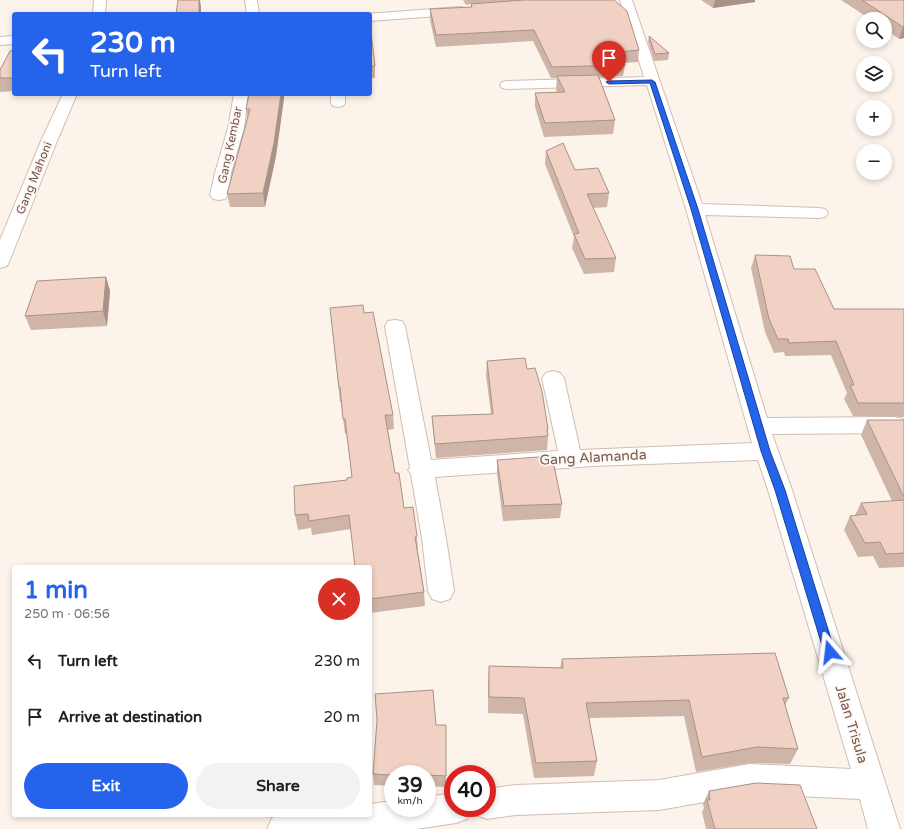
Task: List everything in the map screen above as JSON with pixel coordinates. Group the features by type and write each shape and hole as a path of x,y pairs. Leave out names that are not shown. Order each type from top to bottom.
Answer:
{"street":[{"path":"99,12 100,0"},
{"path":"252,0 253,12"},
{"path":"406,0 411,14"},
{"path":"439,0 445,12"},
{"name":"Jalan Trisula","path":"626,0 695,209 758,426 780,490 884,829"},
{"path":"372,17 476,10"},
{"path":"0,41 12,40"},
{"path":"507,85 652,82"},
{"name":"Gang Mahoni","path":"0,262 49,141 69,96"},
{"name":"Gang Kembar","path":"219,195 223,173 236,128 240,96"},
{"path":"695,209 818,213"},
{"path":"394,326 408,392 420,470 434,538 441,592"},
{"path":"553,378 571,459"},
{"path":"758,426 902,425"},
{"name":"Gang Alamanda","path":"420,470 657,453 766,451"},
{"path":"496,803 516,800 659,795 750,779 870,785"},
{"path":"283,829 340,824 444,810"}],"building":[{"path":"178,0 199,0 199,12 176,12"},
{"path":"524,0 614,0 627,11 639,50 618,52 625,65 552,67 534,30 436,35 430,9 472,7 471,4"},
{"path":"862,0 904,0 904,26 903,27 892,20 892,12 880,12"},
{"path":"649,36 669,53 655,54"},
{"path":"372,40 375,66 372,66"},
{"path":"12,50 12,78 0,78 0,70 10,51"},
{"path":"598,75 615,120 545,123 535,93 565,92 557,76"},
{"path":"249,96 281,96 274,143 263,193 227,194 250,109 246,109"},
{"path":"563,143 575,170 598,168 609,193 587,194 616,258 585,259 574,234 579,233 546,151"},
{"path":"755,255 790,256 794,269 815,269 834,309 904,309 904,403 858,403 850,385 854,385 836,341 789,343 788,339 778,339 769,319"},
{"path":"106,277 103,311 25,316 37,281"},
{"path":"363,305 364,313 373,312 393,415 385,415 395,473 399,473 404,508 413,507 417,536 415,537 424,592 372,599 372,565 355,565 349,515 309,521 308,514 295,515 294,486 347,480 347,478 352,477 345,419 343,419 330,308"},
{"path":"525,358 527,369 535,368 542,391 548,436 435,444 432,416 493,414 487,361"},
{"path":"867,420 904,420 904,497"},
{"path":"552,456 562,504 504,506 497,460"},
{"path":"904,500 904,553 886,554 880,542 865,543 850,516 867,514 861,503"},
{"path":"775,653 789,698 783,698 798,749 757,747 702,757 689,700 586,703 597,761 536,763 524,698 489,697 489,666 563,668 562,659"},
{"path":"433,690 436,725 446,725 446,765 444,765 444,776 436,775 436,765 384,765 384,775 373,774 377,720 375,694"},
{"path":"756,783 800,785 817,829 715,829 707,800 710,800 709,791"}],"route":[{"path":"609,82 652,82 695,209 766,451 780,490 830,652"}]}
